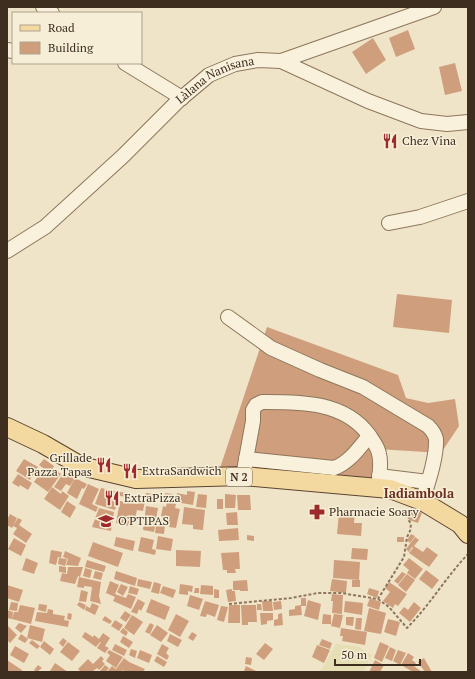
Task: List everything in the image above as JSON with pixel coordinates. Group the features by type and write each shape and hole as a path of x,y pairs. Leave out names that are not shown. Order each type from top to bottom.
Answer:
{"main road":[{"name":"N 2","path":"7,427 43,444 81,466 136,479 243,476 379,482 390,489 423,502 465,526"}],"street":[{"path":"281,61 434,7"},
{"name":"Làlana Nanisana","path":"7,250 45,227 123,156 182,98 209,75 235,64 258,60 281,61 368,101 420,121 448,124 468,122"},
{"path":"127,64 182,98"},
{"path":"389,223 420,217 468,201"},
{"path":"228,317 271,348 363,387 428,426 434,432 436,439 431,475 423,502"},
{"path":"243,476 254,410 256,405 262,402 317,404 332,408 348,416 363,428 376,446 380,455 379,482 428,482"},
{"path":"246,459 334,468 347,461 369,436"}],"path":[{"path":"378,599 404,558 407,537 411,524 408,519 413,505 423,502"},
{"path":"229,604 291,598 318,593 341,593 364,596 378,599 389,608 407,628 468,554"}],"shaded area":[{"path":"336,644 357,646 372,655 363,672 319,672"}],"building":[{"path":"408,30 415,49 396,57 389,38"},
{"path":"373,38 386,60 366,74 352,52"},
{"path":"455,63 462,91 445,95 439,67"},
{"path":"397,294 452,300 449,333 393,327"},
{"path":"267,327 398,375 406,398 428,403 455,399 459,426 441,453 377,449 376,481 219,471"},
{"path":"24,459 38,467 30,480 16,471"},
{"path":"44,459 54,466 50,473 39,465"},
{"path":"43,469 52,475 55,470 61,474 48,492 34,482"},
{"path":"64,472 75,478 70,486 66,484 61,491 54,487"},
{"path":"18,474 32,483 28,490 20,485 19,487 12,483"},
{"path":"75,478 87,484 84,489 82,488 77,499 67,493"},
{"path":"88,484 99,489 92,504 98,507 96,512 79,504"},
{"path":"52,487 61,494 62,491 69,496 60,510 44,499"},
{"path":"101,488 120,492 115,510 95,504"},
{"path":"187,491 195,492 193,505 175,502 177,493 187,495"},
{"path":"120,492 128,493 128,497 120,496"},
{"path":"146,493 154,494 153,501 145,500"},
{"path":"165,493 173,494 173,500 164,499"},
{"path":"198,494 207,495 206,508 196,507"},
{"path":"225,494 236,495 235,508 225,508"},
{"path":"237,495 250,495 251,510 238,510"},
{"path":"139,499 145,501 143,511 137,510 133,527 116,523 120,501 138,504"},
{"path":"217,499 223,499 223,509 217,509"},
{"path":"67,501 76,507 70,518 61,512"},
{"path":"167,502 176,504 175,508 180,509 176,528 169,527 170,524 163,523 164,517 161,516 163,506 166,507"},
{"path":"146,506 158,508 154,532 143,530"},
{"path":"184,507 205,510 203,530 193,529 193,525 182,524"},
{"path":"99,508 114,512 111,531 92,527"},
{"path":"412,509 422,513 418,523 409,520"},
{"path":"237,512 238,525 227,525 226,513"},
{"path":"339,512 355,513 354,523 362,523 361,536 337,534"},
{"path":"10,514 17,518 12,528 7,525 7,520"},
{"path":"18,518 22,520 19,525 32,534 26,543 13,534 17,528 13,526"},
{"path":"156,524 165,525 164,534 155,533"},
{"path":"238,528 239,540 219,541 218,530"},
{"path":"411,534 415,536 410,543 407,540"},
{"path":"247,535 254,536 254,541 247,540"},
{"path":"158,536 173,539 171,551 156,549"},
{"path":"116,537 135,541 133,551 114,546"},
{"path":"141,537 154,540 152,549 156,550 155,555 138,551"},
{"path":"397,537 404,537 404,542 397,542"},
{"path":"415,537 419,540 414,546 423,552 427,547 438,555 429,567 409,553 413,548 412,547 409,552 406,549"},
{"path":"14,538 26,545 21,556 8,549"},
{"path":"93,542 123,553 118,567 88,556"},
{"path":"352,548 368,549 367,560 351,559"},
{"path":"51,550 62,552 61,558 58,557 56,565 49,563"},
{"path":"176,550 201,551 200,567 176,566"},
{"path":"65,551 81,558 78,566 66,565 68,559 63,557"},
{"path":"239,552 240,569 235,569 236,573 227,573 227,570 223,570 221,553"},
{"path":"26,558 38,563 34,574 22,570"},
{"path":"59,558 67,559 65,566 58,564"},
{"path":"409,558 423,569 415,579 407,573 409,570 403,565"},
{"path":"87,560 106,566 104,572 85,567"},
{"path":"334,560 360,562 359,580 333,578"},
{"path":"59,566 66,567 66,573 59,572"},
{"path":"68,567 83,567 80,577 78,576 75,584 60,581 62,573 67,574"},
{"path":"85,568 92,570 90,578 83,576"},
{"path":"426,570 439,580 432,589 419,579"},
{"path":"95,571 103,573 101,580 93,578"},
{"path":"116,571 137,578 135,586 114,579"},
{"path":"402,572 406,574 398,584 394,581"},
{"path":"407,574 415,580 406,592 398,585"},
{"path":"79,577 101,582 99,596 101,604 90,601 92,587 77,587"},
{"path":"138,579 152,582 150,589 137,586"},
{"path":"332,579 347,581 346,593 330,591"},
{"path":"247,580 248,591 233,590 233,581"},
{"path":"352,580 360,580 360,587 352,587"},
{"path":"110,581 119,585 115,594 126,598 128,594 136,597 131,609 113,601 115,597 106,593"},
{"path":"154,582 161,584 159,594 151,592"},
{"path":"389,582 407,594 398,606 395,604 393,608 383,601 390,592 385,588"},
{"path":"121,584 128,587 123,596 117,592"},
{"path":"180,584 193,586 192,592 188,591 188,595 179,594"},
{"path":"7,585 23,590 19,602 7,598"},
{"path":"201,585 213,586 213,595 200,594"},
{"path":"130,586 139,589 137,595 128,593"},
{"path":"163,586 176,590 173,598 160,593"},
{"path":"195,588 199,588 199,593 194,593"},
{"path":"369,588 379,591 377,598 367,594"},
{"path":"214,589 219,590 219,598 214,598"},
{"path":"232,589 232,591 235,591 236,601 228,602 226,590"},
{"path":"81,590 88,592 86,602 79,601"},
{"path":"332,594 343,595 342,614 332,613"},
{"path":"190,595 203,599 199,610 187,606"},
{"path":"301,598 306,598 306,606 301,606 302,615 289,616 289,610 295,609 295,606 301,605"},
{"path":"370,598 381,602 379,610 367,606"},
{"path":"138,599 145,603 141,611 139,609 137,614 131,612"},
{"path":"151,599 170,607 165,620 146,612"},
{"path":"308,600 321,604 318,620 304,616"},
{"path":"205,601 219,605 215,617 207,614 206,617 200,616"},
{"path":"262,601 272,601 273,611 263,611"},
{"path":"281,601 282,609 274,610 273,602"},
{"path":"345,601 363,603 362,615 344,612"},
{"path":"11,602 18,603 17,611 9,610"},
{"path":"79,602 86,605 84,610 77,605"},
{"path":"414,602 421,608 410,622 399,613 404,607 408,610"},
{"path":"92,603 99,606 95,615 85,610 86,606 90,608"},
{"path":"39,604 47,605 46,612 38,610"},
{"path":"257,604 261,604 262,610 257,610"},
{"path":"20,605 35,608 31,624 12,619 14,612 18,612"},
{"path":"229,605 240,605 240,623 228,623"},
{"path":"241,605 256,605 257,622 248,622 248,625 242,625"},
{"path":"221,606 228,607 224,622 217,620"},
{"path":"369,608 386,613 381,634 364,631"},
{"path":"48,609 53,610 53,614 65,616 64,620 69,621 68,627 35,621 37,612 47,613"},
{"path":"7,610 13,612 12,619 7,618"},
{"path":"125,611 131,615 126,622 120,618"},
{"path":"68,613 72,614 71,620 67,619"},
{"path":"260,613 273,613 273,620 267,621 267,624 261,625"},
{"path":"282,613 283,625 274,626 274,620 278,619 278,614"},
{"path":"176,614 189,621 180,637 168,630"},
{"path":"323,614 331,615 331,624 322,624"},
{"path":"334,614 343,615 340,628 331,626"},
{"path":"132,615 143,622 134,635 124,628"},
{"path":"105,616 112,621 110,624 102,620"},
{"path":"346,617 354,617 353,626 346,625"},
{"path":"356,618 362,618 361,630 355,629"},
{"path":"388,619 400,622 396,636 384,632"},
{"path":"115,620 123,625 119,631 111,626"},
{"path":"19,623 27,626 21,633 15,628"},
{"path":"150,623 154,625 150,634 145,632"},
{"path":"7,625 17,635 10,643 7,640"},
{"path":"30,625 45,629 42,642 27,638"},
{"path":"157,625 168,633 161,642 150,635"},
{"path":"123,628 128,632 126,636 120,632"},
{"path":"341,628 367,632 365,645 342,641 343,636 340,636"},
{"path":"85,632 93,637 94,635 99,639 103,633 110,638 105,646 109,648 105,653 97,648 101,642 96,647 82,637"},
{"path":"192,632 197,635 193,641 188,638"},
{"path":"21,634 28,639 25,643 18,639"},
{"path":"170,634 182,640 178,647 167,641"},
{"path":"123,636 133,642 129,648 120,642"},
{"path":"63,638 67,641 63,647 59,643"},
{"path":"322,639 332,643 330,649 319,645"},
{"path":"32,640 40,646 37,649 29,643"},
{"path":"44,641 54,649 50,655 40,647"},
{"path":"68,642 80,651 72,661 60,652"},
{"path":"380,642 389,646 382,662 374,658"},
{"path":"265,643 273,649 264,660 256,654"},
{"path":"115,644 127,650 124,656 112,650"},
{"path":"162,644 169,648 166,653 169,656 167,660 157,654"},
{"path":"317,645 330,650 324,663 312,657"},
{"path":"15,646 29,654 24,663 10,655"},
{"path":"390,647 396,650 392,661 385,658"},
{"path":"131,649 137,651 135,658 129,655"},
{"path":"109,650 123,657 116,668 106,661 110,655 107,653"},
{"path":"140,650 152,655 149,663 137,658"},
{"path":"398,650 406,653 400,665 393,661"},
{"path":"408,653 414,657 412,660 416,663 414,666 422,672 413,672 401,665"},
{"path":"101,656 104,659 102,661 105,664 99,670 97,668 92,672 81,672 78,669 88,659 93,664"},
{"path":"157,656 167,662 164,667 154,661"},
{"path":"246,657 252,658 251,665 245,664"},
{"path":"124,658 129,662 145,669 143,672 125,672 123,670 121,672 107,672 112,666 116,669"},
{"path":"424,658 432,672 425,672 418,662"},
{"path":"7,660 22,670 21,672 7,672"},
{"path":"375,660 384,665 380,672 369,672"},
{"path":"55,663 68,672 51,672 50,671"},
{"path":"38,665 42,668 37,672 34,670"},
{"path":"105,665 109,668 106,672 99,672"},
{"path":"246,666 258,672 244,671"}],"place":[{"name":"Chez Vina","path":"390,141"},
{"name":"Grillade Pazza Tapas","path":"104,465"},
{"name":"ExtraSandwich","path":"130,471"},
{"name":"ExtraPizza","path":"112,498"},
{"name":"Pharmacie Soary","path":"317,512"},
{"name":"O'PTIPAS","path":"106,521"}],"district":[{"name":"Iadiambola","path":"419,493"}]}
